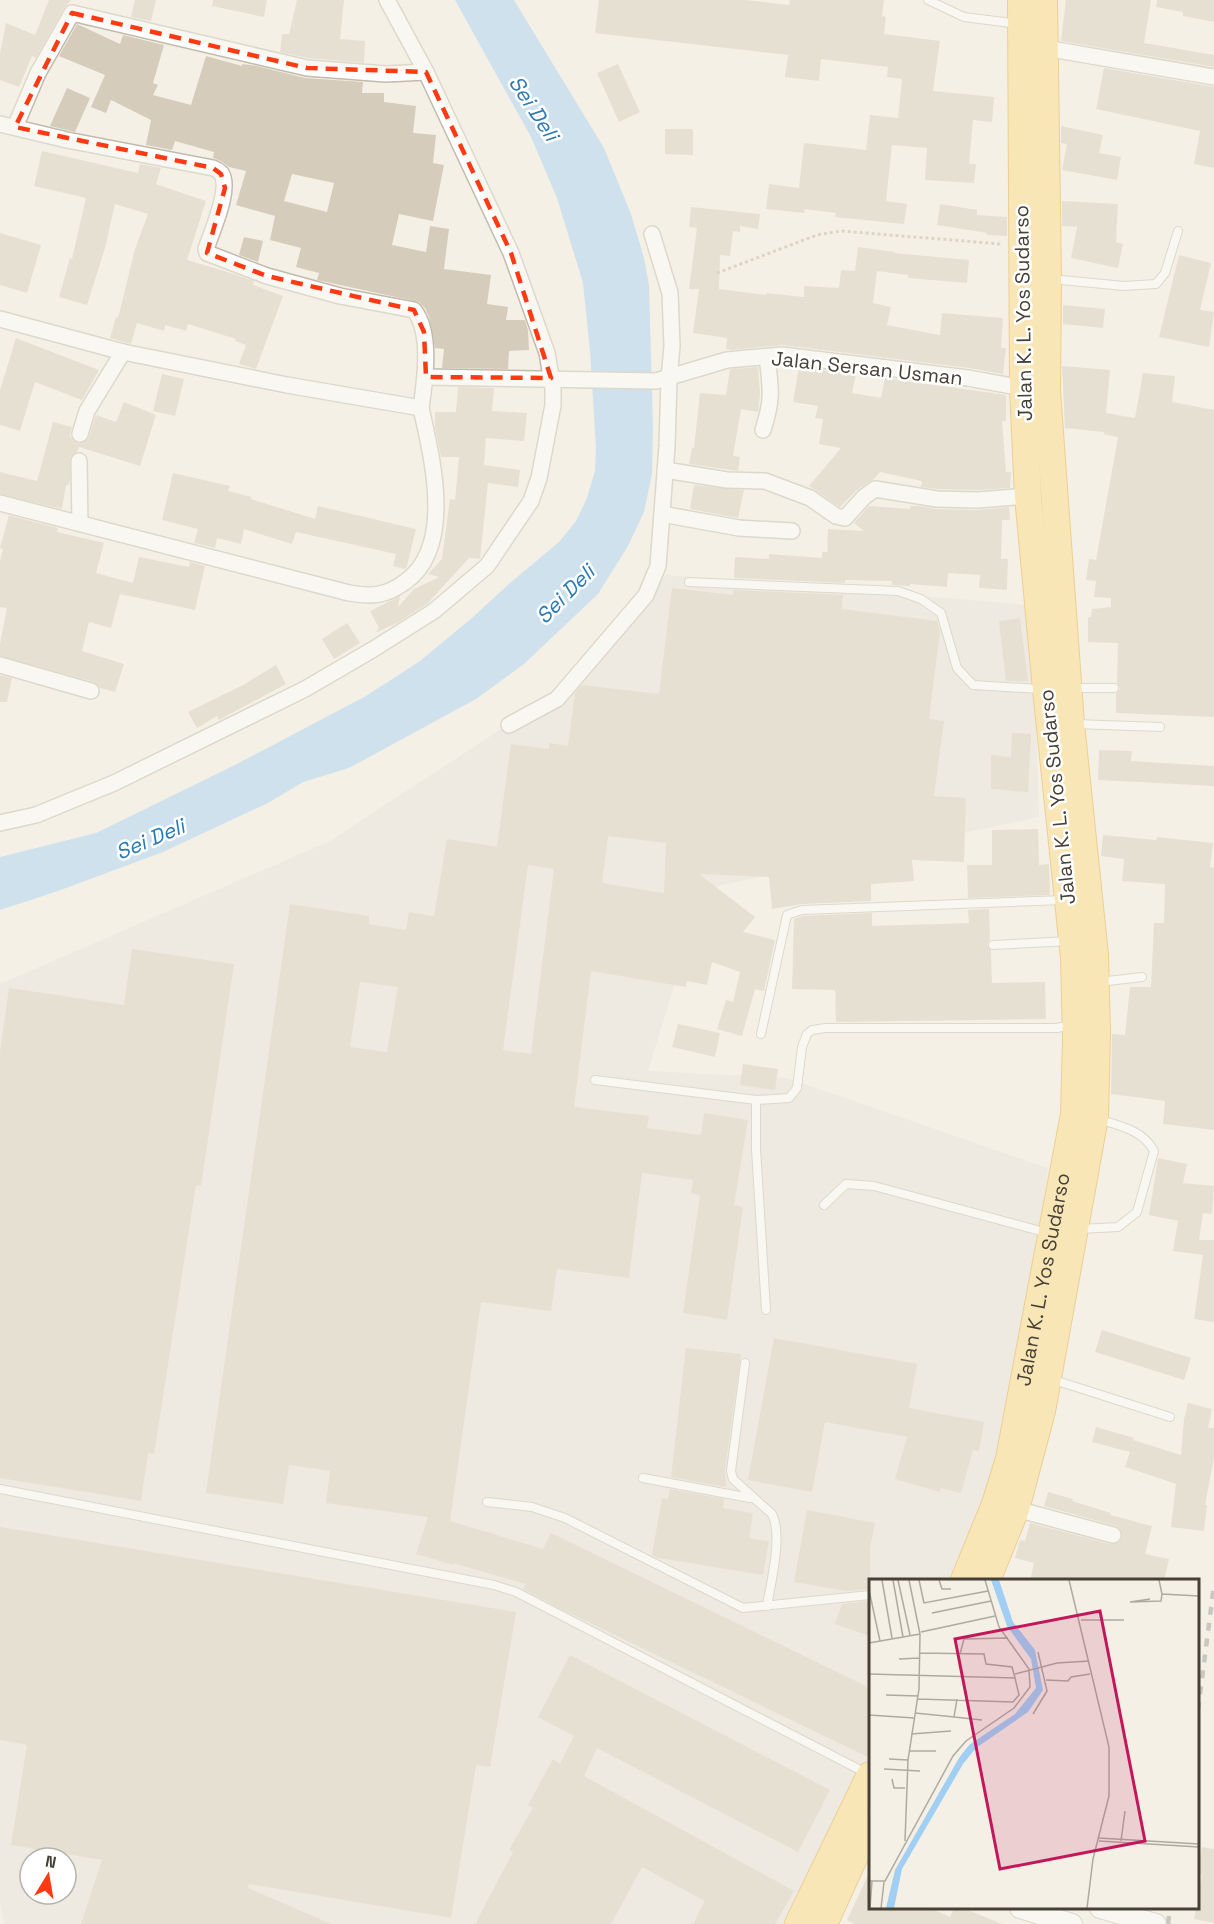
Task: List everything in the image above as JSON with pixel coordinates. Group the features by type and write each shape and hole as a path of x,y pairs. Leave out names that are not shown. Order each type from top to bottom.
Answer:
{"highway":[{"name":"Jalan K. L. Yos Sudarso","path":"1044,0 1033,25 1022,246 1057,689 1068,900 1084,1116"},
{"name":"Jalan K. L. Yos Sudarso","path":"988,1579 1016,1509 1042,1411 1048,1378 1064,1232 1084,1116 1096,982 1071,724 1057,689 1028,496 1035,390 1048,279 1033,25"},
{"name":"Jalan K. L. Yos Sudarso","path":"965,1579 995,1504 1009,1459 1064,1232"},
{"path":"824,1924 864,1827 869,1784"},
{"path":"798,1924 853,1854"}],"street":[{"path":"0,823 36,815 114,783 305,689 434,611 487,566 531,501 539,478 553,405 547,353 511,254 426,72 387,0"},
{"path":"0,503 370,597 393,591 411,578 423,565 432,548 436,491 422,408 426,377 424,332 420,318 414,310 340,296 267,276 207,253 206,249 225,188 221,174 213,168 67,140 8,125 75,7 307,68 386,74 426,72"},
{"path":"1033,25 1214,77"},
{"path":"509,725 557,699 646,595 658,566 669,410 662,380 672,346 670,293 652,234"},
{"path":"0,319 123,352 287,385 422,408"},
{"path":"80,434 87,411 123,352"},
{"name":"Jalan Sersan Usman","path":"426,377 662,380 727,360 782,356 968,378 1035,390"},
{"path":"763,430 771,406 767,357"},
{"path":"79,461 80,523"},
{"path":"665,470 727,480 765,481 810,498 837,516 845,518 874,489 937,499 978,500 1028,496"},
{"path":"662,514 739,528 792,531"},
{"path":"0,665 91,691"},
{"path":"1016,1509 1113,1535"},
{"path":"1023,1909 1072,1924"},
{"path":"1104,1909 1156,1924"}],"lane":[{"path":"928,0 964,17 1033,25"},
{"path":"1048,279 1124,286 1156,284 1166,273 1178,231"},
{"path":"689,582 898,591 921,599 941,613 957,668 973,685 1057,689 1114,688"},
{"path":"1071,724 1160,727"},
{"path":"761,1034 787,915 802,910 1068,900"},
{"path":"993,945 1072,941"},
{"path":"1096,982 1142,977"},
{"path":"595,1080 756,1100 789,1098 797,1088 802,1047 807,1034 812,1030 825,1028 1057,1028 1076,1024"},
{"path":"756,1100 756,1149 766,1310"},
{"path":"824,1205 846,1184 874,1186 1064,1232 1118,1227 1137,1212 1154,1151 1149,1141 1141,1134 1084,1116"},
{"path":"745,1363 731,1471 732,1479 775,1519 776,1532 767,1605"},
{"path":"1048,1378 1170,1418"},
{"path":"643,1478 752,1498"},
{"path":"0,1489 494,1585 516,1592 869,1774"},
{"path":"487,1502 532,1507 565,1518 743,1608 869,1595"}],"path":[{"path":"717,273 817,235 841,231 1022,246"}],"highlighted area":[{"path":"72,13 307,68 426,72 511,253 551,378 426,377 424,332 414,310 267,276 207,253 225,188 221,174 213,168 15,127"}],"shaded area":[{"path":"666,575 1029,605 1039,817 704,889 648,1071 787,1078 1048,1168 1024,1341 995,1504 958,1579 869,1579 869,1757 786,1924 4,1924 0,1902 0,984 330,841 596,667"}],"water":[{"name":"Sei Deli","path":"455,0 514,0 604,148 631,214 649,285 653,429 652,474 644,512 628,546 598,594 524,664 476,699 349,768 303,782 268,803 163,852 0,910 0,857 96,833 233,766 366,696 420,661 473,617 559,542 576,521 587,498 595,471 596,448 583,283 557,198 531,137"}],"building":[{"path":"49,0 71,0 64,8 36,58 32,56 19,87 0,80 0,53 6,23 35,35"},
{"path":"135,0 156,0 151,21 131,17"},
{"path":"213,0 267,0 264,17 212,6"},
{"path":"297,0 344,0 340,39 365,41 364,63 308,58 280,52 282,34 289,34"},
{"path":"599,0 746,0 789,5 790,0 884,0 882,16 886,17 884,34 940,41 933,91 994,97 992,122 973,120 969,164 976,164 974,183 925,180 927,148 892,145 886,201 907,204 904,224 835,217 836,213 805,209 804,213 766,209 769,184 799,188 804,143 866,150 870,115 898,118 902,79 887,77 888,67 821,59 819,81 785,77 788,55 595,33"},
{"path":"1066,0 1151,0 1144,43 1214,55 1214,67 1061,41"},
{"path":"1157,0 1214,0 1214,22 1183,16 1183,12 1156,7"},
{"path":"77,24 120,44 123,35 164,45 153,83 158,85 153,95 191,105 206,56 242,66 242,64 257,66 305,78 363,82 362,93 384,93 384,102 416,106 413,133 436,135 433,163 444,165 433,221 399,214 392,245 426,252 430,226 449,229 444,269 491,275 487,304 508,307 506,320 525,320 529,350 509,351 508,369 442,368 444,349 435,348 429,317 419,302 317,280 319,273 296,267 301,248 270,240 275,216 236,205 246,171 229,167 213,158 214,152 175,141 172,150 146,145 151,120 111,100 106,113 91,107 105,75 59,56","holes":["292,174 334,183 327,212 284,201"]},
{"path":"618,64 640,112 619,122 597,73"},
{"path":"1104,68 1214,87 1214,168 1194,164 1200,131 1096,109"},
{"path":"67,88 90,98 75,132 50,126"},
{"path":"1061,126 1103,135 1099,153 1121,157 1117,180 1062,170 1067,144 1061,143"},
{"path":"665,129 693,129 693,155 665,154"},
{"path":"42,151 138,173 140,164 161,168 156,184 206,201 187,260 254,281 253,285 283,296 256,369 239,364 246,345 235,341 236,339 188,324 186,331 165,325 164,331 137,323 131,344 110,338 116,317 118,318 135,249 148,214 115,204 105,248 87,305 59,297 70,258 72,259 86,198 34,186"},
{"path":"1062,201 1118,204 1116,242 1123,244 1118,268 1071,258 1077,227 1062,226"},
{"path":"940,204 977,210 977,215 1007,217 1007,236 987,235 987,233 937,225"},
{"path":"691,207 760,214 758,229 740,226 740,232 733,231 730,256 720,255 719,289 804,297 804,286 839,288 841,270 855,271 858,247 969,260 967,283 908,278 908,275 877,271 873,303 891,307 887,325 940,335 942,313 1003,318 1001,348 1006,348 1003,374 783,345 732,350 726,349 727,338 693,333 699,289 689,289 697,228 689,227"},
{"path":"0,233 41,245 27,293 0,285"},
{"path":"244,237 263,241 258,262 239,255"},
{"path":"1179,255 1211,263 1200,310 1214,312 1209,347 1159,337"},
{"path":"1063,305 1105,309 1103,328 1063,324"},
{"path":"16,338 99,370 82,400 35,382 20,431 0,425 0,390"},
{"path":"1062,366 1110,370 1106,413 1135,418 1143,373 1175,376 1172,402 1214,410 1214,717 1116,713 1116,693 1120,689 1117,683 1118,643 1088,642 1088,617 1091,617 1092,609 1111,607 1111,598 1094,597 1096,581 1086,580 1089,559 1096,560 1118,437 1104,434 1104,432 1065,428"},
{"path":"758,367 760,394 758,412 741,409 733,456 740,457 738,471 689,464 692,448 694,448 700,393 726,395 730,369"},
{"path":"799,367 856,374 852,393 881,398 885,378 1006,395 1006,421 1002,421 1006,472 1011,472 1010,488 978,490 921,487 922,481 880,472 840,507 809,486 841,448 819,444 823,419 815,418 818,406 793,402"},
{"path":"162,374 184,379 175,416 153,411"},
{"path":"458,387 494,388 492,411 527,413 524,441 486,438 484,465 520,470 518,487 488,483 480,559 469,558 427,604 397,623 375,633 379,628 370,611 400,596 398,607 414,589 439,577 428,574 442,559 450,499 455,500 459,457 441,457 435,427 435,412 456,412"},
{"path":"124,402 156,415 140,466 79,447 77,452 70,457 70,481 66,485 62,509 0,494 0,472 37,481 53,422 72,427 70,436 78,443 83,443 89,437 96,415 116,422"},
{"path":"173,473 230,486 228,491 315,519 318,506 416,529 407,566 405,569 393,566 396,554 296,532 292,544 244,529 241,544 217,538 215,548 194,543 198,529 162,520"},
{"path":"694,485 744,490 738,518 690,509"},
{"path":"869,506 910,509 910,506 919,506 978,510 1009,507 1010,520 1002,520 1001,559 1008,559 1007,590 979,588 980,575 948,573 947,587 892,585 892,581 845,580 845,583 734,578 735,557 769,559 769,554 822,558 822,552 827,552 828,529 864,531 854,523"},
{"path":"9,515 58,528 57,532 104,543 96,573 133,583 139,557 189,567 190,562 205,566 195,610 120,594 111,628 89,622 82,651 124,664 115,692 100,688 94,682 0,656 7,608 0,607 0,561 3,549 0,548"},
{"path":"672,588 733,595 733,590 843,595 842,609 937,621 940,631 929,719 944,721 934,796 966,798 964,862 912,860 914,881 871,884 871,901 802,904 772,909 769,877 699,874 755,917 743,932 775,940 764,991 755,989 742,1036 717,1029 726,1000 733,1002 740,972 712,962 707,985 687,981 686,987 591,971 574,1107 649,1116 647,1128 701,1135 704,1113 748,1120 734,1205 743,1207 727,1320 683,1313 700,1195 691,1193 693,1180 642,1173 629,1278 557,1269 551,1311 481,1302 450,1521 543,1549 551,1533 869,1688 869,1758 559,1608 523,1589 526,1584 416,1554 428,1517 326,1503 330,1471 289,1465 283,1504 206,1493 290,904 369,916 369,924 406,930 409,912 434,916 447,839 497,847 511,744 549,749 549,743 568,746 575,693 582,685 659,694","holes":["608,836 666,843 664,893 602,883","528,865 554,869 531,1054 503,1050","360,982 398,987 387,1052 350,1047"]},
{"path":"1020,618 1028,681 1006,681 999,621"},
{"path":"347,623 360,643 334,659 322,639"},
{"path":"276,665 286,684 219,720 217,716 197,728 188,712 243,685"},
{"path":"0,675 12,678 7,702 0,702"},
{"path":"1012,733 1031,734 1028,792 991,789 991,755 1011,757"},
{"path":"1099,750 1132,751 1131,761 1214,766 1214,786 1098,780"},
{"path":"1038,829 1039,865 1049,864 1050,895 968,898 967,865 992,865 992,830"},
{"path":"1103,835 1156,840 1157,837 1213,843 1210,867 1214,868 1214,1130 1163,1124 1165,1101 1111,1094 1112,1034 1125,1035 1130,987 1151,987 1154,923 1164,923 1165,884 1122,881 1124,859 1101,856"},
{"path":"989,909 990,940 987,945 991,950 992,983 1045,982 1046,1019 836,1022 835,990 792,989 794,919 803,916 872,913 872,926 969,923 968,910"},
{"path":"132,949 234,964 201,1186 196,1185 154,1454 148,1453 141,1501 0,1478 0,1052 9,988 124,1005"},
{"path":"678,1024 720,1033 715,1057 672,1047"},
{"path":"743,1064 778,1069 775,1090 740,1085"},
{"path":"1158,1158 1187,1164 1183,1183 1214,1186 1212,1214 1203,1213 1199,1240 1214,1240 1214,1322 1194,1319 1203,1255 1173,1251 1178,1221 1149,1215"},
{"path":"1102,1330 1191,1358 1184,1380 1095,1352"},
{"path":"774,1338 917,1364 909,1408 984,1422 979,1451 973,1450 961,1493 941,1488 940,1492 895,1479 907,1437 825,1422 812,1492 748,1480"},
{"path":"686,1348 741,1354 725,1470 726,1487 671,1477"},
{"path":"1188,1403 1212,1409 1208,1428 1214,1428 1214,1457 1205,1505 1207,1505 1204,1531 1171,1527 1176,1484 1125,1467 1130,1452 1092,1442 1096,1427 1134,1438 1133,1440 1181,1455 1184,1419"},
{"path":"670,1489 724,1499 723,1508 753,1513 749,1538 769,1541 763,1575 658,1558 652,1555 662,1498 668,1499"},
{"path":"1048,1492 1111,1513 1110,1515 1152,1526 1145,1554 1169,1559 1164,1579 1030,1579 1034,1563 1015,1558 1020,1540 1025,1541 1030,1523 1110,1544 1119,1542 1122,1537 1120,1529 1116,1526 1044,1506"},
{"path":"807,1510 875,1523 870,1548 869,1589 846,1591 794,1582"},
{"path":"0,1527 516,1612 490,1767 476,1765 451,1918 249,1884 248,1888 331,1924 81,1924 102,1860 78,1856 78,1846 11,1845 27,1745 0,1740"},
{"path":"869,1601 869,1636 835,1624 842,1604"},
{"path":"570,1655 830,1790 798,1852 597,1748 584,1776 794,1891 775,1924 693,1924 705,1901 642,1867 611,1924 475,1924 513,1852 509,1850 533,1807 528,1805 553,1759 560,1764 574,1736 538,1717"},
{"path":"1202,1847 1214,1849 1214,1923 1194,1919 1196,1909 1199,1909 1202,1875 1199,1874"},
{"path":"869,1873 869,1909 932,1909 950,1917 954,1909 965,1909 1002,1924 854,1924 847,1920"}],"railway":[{"path":"1199,1702 1214,1585"},
{"path":"1168,1924 1170,1909"}]}
